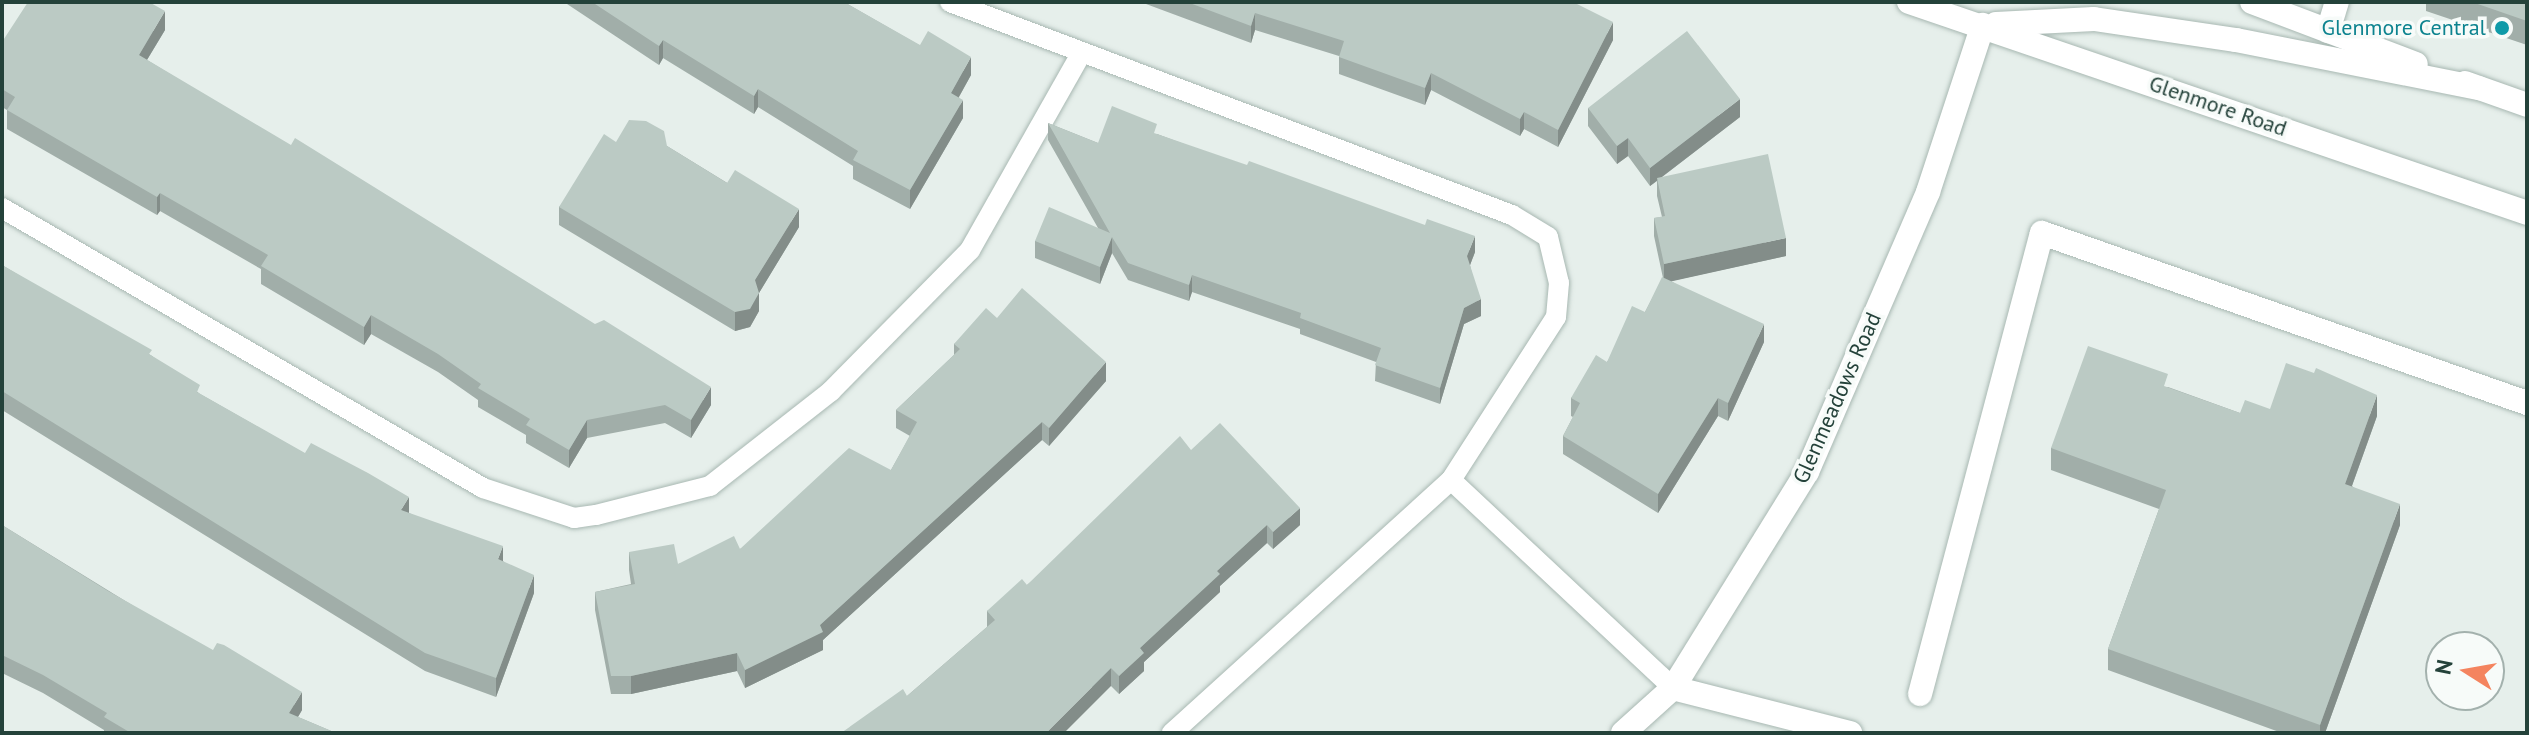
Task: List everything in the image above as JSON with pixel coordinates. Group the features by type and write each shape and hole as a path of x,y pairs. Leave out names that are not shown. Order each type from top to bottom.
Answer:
{"street":[{"name":"Glenmore Road","path":"1909,2 2527,213"},
{"path":"2252,2 2527,105"},
{"path":"2328,31 2337,2"},
{"path":"1983,25 2094,19 2236,40 2479,88"},
{"name":"Glenmeadows Road","path":"1623,733 1673,688 1807,472 1928,192 1983,25"},
{"path":"1920,694 2042,233 2527,403"},
{"path":"1673,688 1850,733"}],"lane":[{"path":"950,2 1512,215 1548,237 1559,283 1556,317 1451,480 1172,733"},
{"path":"2,208 483,488 574,518 596,515 710,486 831,391 970,250 1082,52"},
{"path":"1451,480 1673,688"}],"building":[{"path":"28,2 149,2 165,11 139,55 291,145 295,138 595,324 604,320 711,387 691,420 665,405 587,420 569,450 526,425 530,419 478,388 481,384 438,354 371,315 364,327 261,266 268,255 160,193 157,197 7,110 15,97 2,89 2,42"},
{"path":"592,2 844,2 920,45 928,31 971,57 951,93 963,100 910,190 853,160 858,151 758,89 754,96 663,40 659,46"},
{"path":"1187,2 1573,2 1613,22 1558,130 1524,112 1520,119 1431,73 1425,88 1339,57 1344,41 1255,13 1251,26"},
{"path":"2472,2 2527,2 2527,21"},
{"path":"1687,31 1740,99 1650,168 1628,138 1617,146 1588,108"},
{"path":"1112,106 1157,124 1154,133 1247,165 1249,161 1425,225 1427,219 1475,236 1467,256 1481,299 1464,308 1440,388 1375,365 1381,348 1300,318 1301,313 1192,275 1189,285 1128,263 1112,237 1100,267 1035,241 1049,207 1110,233 1048,123 1098,143"},
{"path":"629,120 646,121 664,131 667,146 727,183 735,170 799,209 755,280 759,293 750,309 735,312 559,207 604,134 616,142"},
{"path":"1768,154 1786,238 1664,264 1654,218 1665,216 1657,178"},
{"path":"2,265 152,350 149,354 200,385 197,392 305,453 311,443 409,497 401,510 503,546 498,559 534,575 496,678 425,653 2,391"},
{"path":"1662,277 1764,324 1728,403 1718,398 1658,494 1563,436 1580,403 1571,398 1596,355 1607,362 1632,306 1645,312"},
{"path":"1022,288 1106,362 1049,428 1042,422 820,625 823,632 745,670 737,653 631,676 611,676 595,592 635,584 629,552 674,544 678,564 734,536 740,549 849,448 891,470 917,422 896,410 960,349 954,344 986,308 997,318"},
{"path":"2088,346 2168,374 2164,386 2240,413 2245,400 2270,409 2286,363 2314,373 2316,368 2377,395 2345,484 2400,504 2320,725 2108,649 2166,490 2051,448"},
{"path":"1220,423 1300,508 1273,532 1267,525 1217,571 1220,574 1140,648 1144,653 1119,676 1111,668 1046,733 841,733 903,689 907,696 995,620 987,611 1022,579 1027,585 1180,436 1191,450"},
{"path":"2,525 108,591 213,650 217,643 224,645 302,692 289,713 336,733 131,733 104,717 107,713 2,655"}],"place":[{"name":"Glenmore Central","path":"2502,28"}]}
